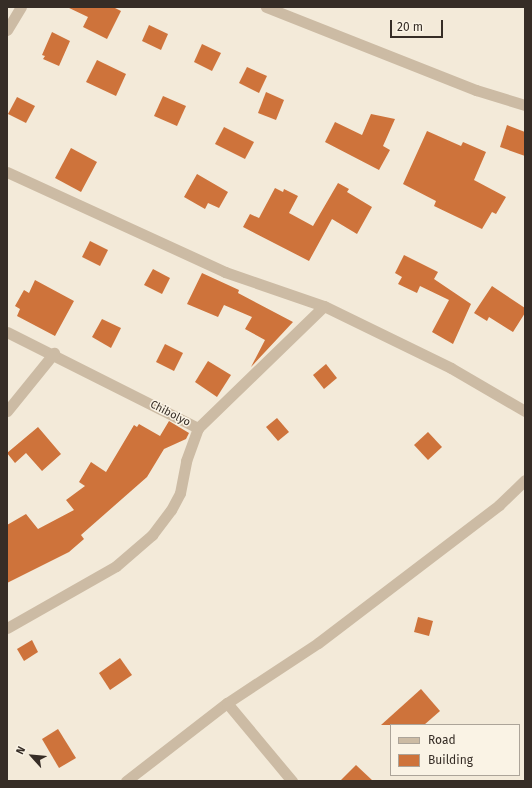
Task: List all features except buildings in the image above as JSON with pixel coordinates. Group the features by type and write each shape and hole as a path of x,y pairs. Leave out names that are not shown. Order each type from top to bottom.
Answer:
{"street":[{"path":"7,30 20,7"},
{"path":"266,7 476,90 525,105"},
{"path":"7,172 225,272 324,306 451,368 525,411"},
{"name":"Chibolyo","path":"7,332 54,353 198,428 324,306"},
{"path":"7,411 54,353"},
{"path":"7,628 116,566 152,535 171,510 180,493 186,461 198,428"},
{"path":"126,781 228,703 318,643 500,505 525,480"},
{"path":"228,703 292,781"}]}
